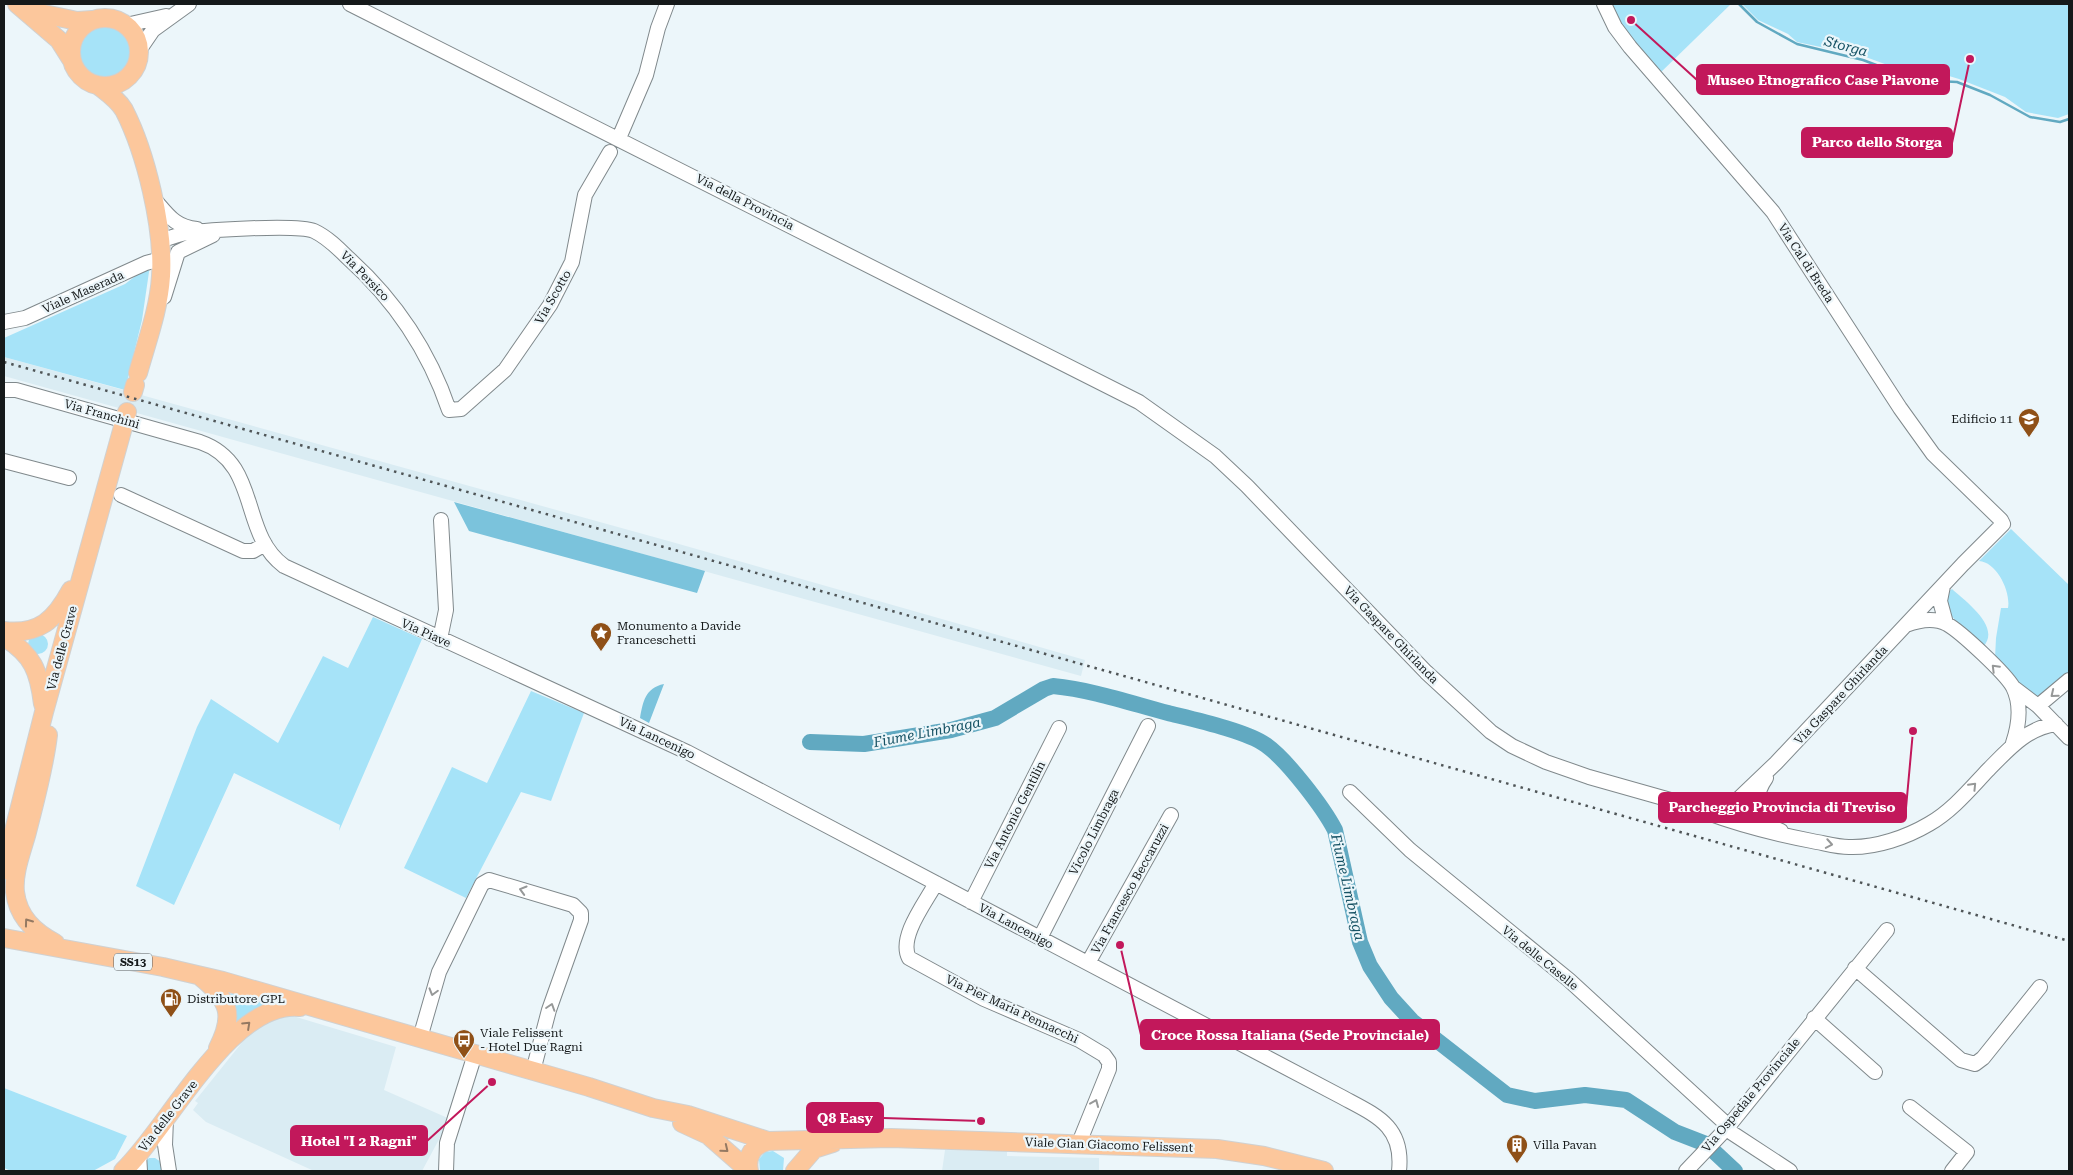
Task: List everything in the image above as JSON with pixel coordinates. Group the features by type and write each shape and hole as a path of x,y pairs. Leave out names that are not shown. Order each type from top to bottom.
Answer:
{"main road":[{"path":"18,6 77,22 104,17 116,19 126,24 138,40 140,49 137,66 127,79 124,89 123,109 154,199 161,259 159,295 135,383"},
{"path":"18,6 59,40 71,59 76,72 86,81 99,86 109,87 127,79"},
{"path":"71,59 72,43 79,29 92,20"},
{"path":"99,86 123,109"},
{"name":"Via delle Grave","path":"4,870 44,712 125,418"},
{"path":"44,712 38,674 26,654 23,640 32,630 58,613 86,561"},
{"path":"4,631 32,630 47,632 61,650 42,659 26,654 4,637"},
{"path":"54,677 45,761 16,872 15,892 21,912 32,928 67,950"},
{"name":"Viale Gian Giacomo Felissent","path":"4,938 199,975 533,1071 653,1108 688,1115 771,1141 781,1142 792,1152 794,1171"},
{"name":"Via delle Grave","path":"199,975 218,992 225,1004 228,1015 228,1028 212,1059"},
{"name":"Via delle Grave","path":"123,1171 140,1159 166,1119 212,1059 249,1022 268,1011 293,1007 322,1010"},
{"name":"Viale Gian Giacomo Felissent","path":"653,1108 708,1135 749,1171"},
{"path":"688,1115 763,1130 891,1138"},
{"name":"Viale Gian Giacomo Felissent","path":"794,1171 808,1154 820,1146 891,1138"},
{"name":"Viale Gian Giacomo Felissent","path":"749,1171 748,1163 752,1151 756,1146 771,1141 891,1138 1217,1149 1275,1165 1324,1171"}],"street":[{"path":"140,49 153,30 172,14 189,4"},
{"name":"Via della Provincia","path":"350,4 619,138 1139,402"},
{"path":"619,138 646,75 666,4"},
{"name":"Via Cal di Breda","path":"1604,4 1615,27 1630,47 1773,212 1900,408 1933,454 2003,524"},
{"path":"126,24 149,21 172,14"},
{"name":"Via Scotto","path":"449,410 461,409 505,370 550,305 572,262 585,195 610,152"},
{"path":"154,199 178,225 222,231"},
{"name":"Via Persico","path":"222,231 305,229 315,232 334,245 373,282 397,311 434,371 449,410"},
{"path":"160,241 187,233 222,231"},
{"path":"154,316 164,297 178,252 191,244 222,231"},
{"name":"Viale Maserada","path":"4,322 24,318 161,259"},
{"name":"Via Franchini","path":"4,390 16,390 200,442"},
{"name":"Via Gaspare Ghirlanda","path":"1139,402 1215,456 1248,486 1426,672 1492,732 1512,746 1546,762 1588,777 1681,803 1755,829 1851,847 1880,843 1906,835 1930,824 1955,804 2013,743 2043,727 2056,724"},
{"name":"Via Piave","path":"200,442 216,448 233,464 264,544 271,554 284,566 597,710"},
{"path":"4,461 69,478"},
{"path":"121,495 243,551 253,551 264,544"},
{"path":"440,639 446,610 441,520"},
{"name":"Via Gaspare Ghirlanda","path":"1681,803 1716,810 1733,804 1776,764 2003,524"},
{"path":"1944,585 1940,601 1946,624"},
{"path":"1906,626 1926,620 1946,624 1977,650 2013,687 2038,706 2069,735"},
{"path":"2038,706 2069,680"},
{"path":"2013,687 2019,714 2013,743"},
{"name":"Via Lancenigo","path":"597,710 687,752 1384,1121 1393,1131 1397,1143 1399,1171"},
{"name":"Vicolo Limbraga","path":"1040,938 1148,726"},
{"name":"Via Antonio Gentilin","path":"971,902 1059,728"},
{"name":"Via Gaspare Ghirlanda","path":"1776,764 1759,788 1758,805 1766,822 1775,829 1797,838"},
{"name":"Via delle Caselle","path":"1350,792 1410,850 1590,1000 1724,1122 1727,1128 1790,1171"},
{"name":"Via Francesco Beccaruzzi","path":"1088,963 1172,815"},
{"path":"420,1038 439,972 482,884 489,880 564,902 578,908 581,920 549,1010 533,1071"},
{"name":"Via Pier Maria Pennacchi","path":"936,883 908,936 905,947 909,958 984,999 1080,1040 1104,1055 1109,1062 1109,1069 1079,1144"},
{"name":"Via Ospedale Provinciale","path":"1686,1171 1727,1128 1887,930"},
{"path":"1855,968 1962,1060 1975,1064 1983,1058 2040,987"},
{"path":"1814,1018 1875,1072"},
{"path":"446,1171 447,1143 474,1054"},
{"path":"1910,1107 1967,1152 1952,1171"},
{"path":"166,1119 164,1145 168,1168"},
{"path":"140,1159 160,1155 168,1168"}],"shaded area":[{"path":"1607,4 1731,4 1658,75 1631,45"},
{"path":"1742,4 2069,4 2069,114 2058,118 2026,112 2005,97 1959,79 1949,76 1920,77 1863,56 1797,42 1788,34 1758,20"},
{"path":"105,21 117,23 127,30 134,40 136,52 134,64 127,74 117,81 105,83 93,81 83,74 76,64 74,52 76,40 83,30 93,23"},
{"path":"150,265 142,320 125,390 4,357 4,338 125,284"},
{"path":"4,357 672,542 1085,660 1081,676 4,376"},
{"path":"454,502 705,571 697,593 469,531"},
{"path":"2011,529 2069,585 2069,678 2044,699 2031,696 1995,658 2001,608 2008,608 2007,594 1997,572 1986,563 1979,561"},
{"path":"1952,589 1973,607 1985,623 1988,639 1983,647 1978,645 1947,611 1947,593"},
{"path":"373,617 422,639 339,831 340,825 234,773 174,905 136,886 197,727 211,699 278,743 323,656 348,668"},
{"path":"38,634 45,637 48,644 45,651 38,654 31,651 28,644 31,637"},
{"path":"664,684 649,723 640,718 644,701 649,692"},
{"path":"531,691 584,713 551,801 521,792 466,898 404,868 452,767 487,783"},
{"path":"233,993 269,1004 236,1029 229,995"},
{"path":"293,1016 396,1047 384,1090 450,1119 422,1171 314,1171 206,1122 193,1110 198,1103 195,1101 252,1030 270,1019"},
{"path":"4,1088 127,1136 115,1159 93,1171 11,1171 4,1168"},
{"path":"945,1150 1007,1151 1007,1156 1099,1158 1099,1171 942,1171"},
{"path":"773,1151 784,1158 783,1171 760,1171 759,1159 765,1152"},
{"path":"149,1158 155,1158 161,1162 161,1171 144,1171 145,1162"}],"waterway":[{"name":"Storga","path":"1739,4 1757,22 1797,44 1863,60 1916,80 1957,82 1990,95 2030,117 2060,122 2069,119"},
{"name":"Fiume Limbraga","path":"810,742 864,744 951,730 995,718 1044,689 1053,686 1111,697 1219,726 1257,740 1275,752 1294,772 1335,830 1360,942 1370,966 1391,998 1412,1021 1507,1095 1535,1101 1585,1095 1626,1100 1675,1132 1706,1144 1735,1171"}],"railway":[{"path":"4,362 2069,941"}],"place":[{"name":"Museo Etnografico Case Piavone","path":"1631,20"},
{"name":"Parco dello Storga","path":"1970,59"},
{"name":"Edificio 11","path":"2029,438"},
{"name":"Monumento a Davide Franceschetti","path":"601,652"},
{"name":"Parcheggio Provincia di Treviso","path":"1913,731"},
{"name":"Croce Rossa Italiana (Sede Provinciale)","path":"1120,945"},
{"name":"Distributore GPL","path":"171,1018"},
{"name":"Viale Felissent - Hotel Due Ragni","path":"464,1059"},
{"name":"Hotel \"I 2 Ragni\"","path":"492,1082"},
{"name":"Q8 Easy","path":"981,1121"},
{"name":"Villa Pavan","path":"1517,1164"}]}
